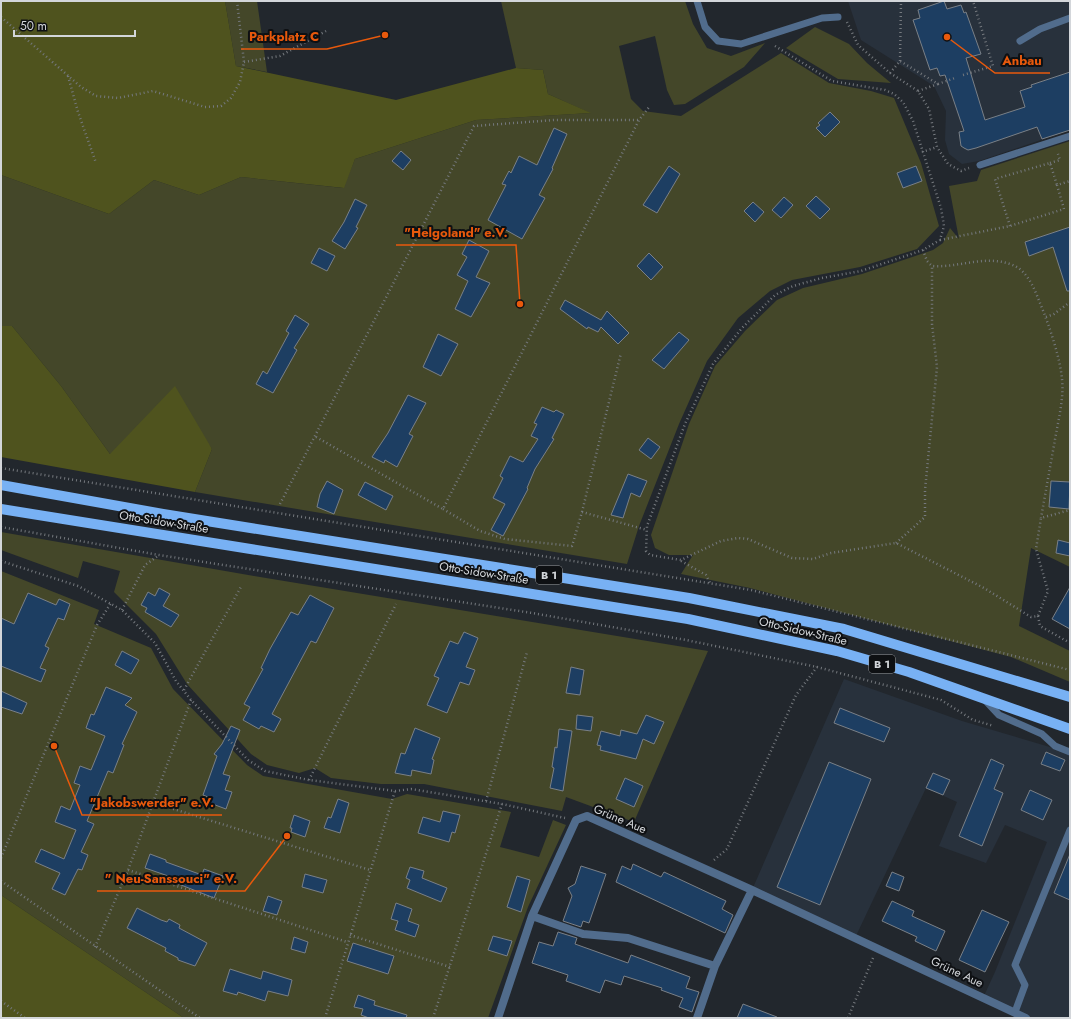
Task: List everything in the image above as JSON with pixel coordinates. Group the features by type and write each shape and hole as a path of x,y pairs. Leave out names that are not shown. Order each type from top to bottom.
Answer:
{"main road":[{"name":"Otto-Sidow-Straße","path":"1,486 171,515 689,598 844,629 1070,697"},
{"name":"Otto-Sidow-Straße","path":"1,509 688,619 837,651 909,672 982,696 1070,729"}],"street":[{"name":"Grüne Aue","path":"498,1018 532,916 576,820 587,816 752,890 1026,1018"},
{"path":"697,1018 715,966 752,890"},
{"path":"532,916 583,934 628,938 715,966"}],"lane":[{"path":"697,1 705,27 718,41 741,44 822,18 842,17"},
{"path":"1020,41 1040,29 1070,18"},
{"path":"980,165 1070,136"},
{"path":"982,696 999,715 1042,734 1055,746 1070,752"},
{"path":"1015,1012 1025,986 1014,965 1070,830"}],"path":[{"path":"1,17 81,87 96,96 118,98 153,91 205,106 221,106 231,98 240,82 244,62 237,1"},
{"path":"890,74 900,61 901,1"},
{"path":"964,76 993,66 973,1"},
{"path":"842,17 858,45 890,74 918,91 929,109 937,147 948,164 961,171 980,165"},
{"path":"244,62 280,56 326,31"},
{"path":"775,46 832,81 885,90 894,94 902,102 913,121 941,208 944,226 940,240"},
{"path":"900,61 938,84"},
{"path":"68,75 78,112 96,163"},
{"path":"918,91 955,78"},
{"path":"443,509 639,120 650,106"},
{"path":"280,504 316,437 474,126 554,120 639,120"},
{"path":"1010,226 995,179 1060,160 1054,141"},
{"path":"922,152 937,147"},
{"path":"710,583 706,575 681,560 650,555 646,551 647,530 685,424 713,364 742,328 775,295 793,286 822,278 861,271 923,250 940,240 1010,226 1064,210 1050,163"},
{"path":"1057,185 1070,180"},
{"path":"923,250 927,261 932,266 941,267 982,260 1012,264 1027,275 1046,317 1062,380 1060,410 1036,549 1048,591 1038,616 1040,626 1070,643"},
{"path":"681,560 721,541 738,538 748,539 792,558 813,559 831,553 896,543 925,517 925,490 937,367 932,324 932,266"},
{"path":"1046,317 1054,314 1070,302"},
{"path":"316,437 480,531 505,539 572,546 582,512 621,353"},
{"path":"1041,518 1070,510"},
{"path":"582,512 647,530"},
{"path":"1,527 159,555 532,613 686,640 817,667 941,700 973,720 996,726"},
{"path":"896,543 984,588 1031,617 1038,616"},
{"path":"122,610 145,565 159,555"},
{"path":"1,561 78,586 122,610 155,643 176,681 192,700 248,760 265,771 309,780 395,791 411,789 502,804 576,820"},
{"path":"184,690 242,585"},
{"path":"1,858 97,625 111,603"},
{"path":"309,780 396,604"},
{"path":"486,801 527,652"},
{"path":"706,870 709,865 727,849 796,695 817,667"},
{"path":"95,947 128,870 192,700"},
{"path":"325,1018 347,942 395,791"},
{"path":"154,803 370,870"},
{"path":"433,1018 502,804"},
{"path":"128,870 347,942"},
{"path":"1,881 200,1018"},
{"path":"350,935 450,967"},
{"path":"848,1018 877,948"},
{"path":"1,1001 25,1018"}],"shaded area":[{"path":"848,1 1070,1 1070,130 979,161 962,164 949,154 945,140 946,111 934,86 861,40"},
{"path":"844,679 962,721 1070,753 1070,1018 1026,1018 983,998 995,972 1047,842 1005,825 986,863 939,846 957,802 926,788 855,938 752,890"}],"green space":[{"path":"1,1 225,1 236,66 396,100 516,68 543,70 548,94 591,113 476,120 355,159 344,188 241,177 199,195 154,180 109,214 1,175"},
{"path":"225,1 257,1 267,72 236,66"},
{"path":"501,1 685,1 693,24 707,48 731,56 765,43 744,67 685,104 674,105 667,90 655,36 619,46 631,99 643,111 681,116 781,53 829,83 871,91 894,98 921,163 939,226 917,249 860,267 792,280 770,291 738,318 707,361 679,424 639,526 627,564 195,492 212,449 209,445 110,454 61,386 12,326 1,326 1,175 109,214 154,180 199,195 241,177 343,188 355,159 476,120 590,113 548,94 543,70 516,68"},
{"path":"815,27 849,44 867,63 891,83 838,79 786,48"},
{"path":"1070,141 1070,567 1031,548 1019,626 1070,651 1070,682 1011,657 750,588 681,574 693,555 669,555 655,548 651,535 689,424 715,366 745,331 777,300 803,288 862,274 933,250 943,243 950,228 959,239 949,186 977,181 981,170"},
{"path":"1,326 12,326 61,386 110,454 175,386 212,449 195,492 1,457"},
{"path":"1,532 254,576 708,651 634,822 566,797 562,811 424,784 381,784 331,778 315,768 299,773 267,765 251,754 187,684 156,634 114,592 120,571 83,561 78,578 1,550"},
{"path":"1,571 99,610 94,624 151,648 173,689 247,765 263,776 392,799 407,794 511,812 500,847 539,857 553,820 566,825 528,907 488,1018 184,1018 1,895"},
{"path":"1,895 184,1018 1,1018"}],"building":[{"path":"944,1 947,9 961,5 964,13 966,12 981,54 966,58 985,120 1025,107 1020,91 1032,87 1031,85 1070,72 1070,130 1042,139 1037,127 968,150 961,146 959,132 964,131 945,75 940,76 937,68 930,70 913,20 920,18 918,10"},
{"path":"830,112 840,122 825,137 816,128 820,125 818,123"},
{"path":"554,128 567,134 552,168 553,169 539,195 545,198 522,239 488,220 506,185 502,184 509,171 511,173 519,156 537,165"},
{"path":"401,151 411,160 403,170 392,161"},
{"path":"669,166 680,174 657,213 643,205"},
{"path":"916,166 922,181 903,188 897,173"},
{"path":"816,196 830,209 820,219 806,206"},
{"path":"784,197 793,205 781,218 772,210"},
{"path":"355,199 367,205 356,227 358,228 345,249 332,241 344,222"},
{"path":"753,202 764,212 755,222 744,211"},
{"path":"1070,227 1070,291 1067,291 1053,247 1029,256 1025,242"},
{"path":"469,240 489,251 476,277 490,283 471,317 455,309 468,281 457,275 467,257 462,254"},
{"path":"319,248 335,256 327,271 311,263"},
{"path":"649,253 663,267 651,280 637,266"},
{"path":"565,300 601,320 607,311 629,333 618,344 601,327 598,332 588,327 587,329 560,309"},
{"path":"295,315 309,324 294,348 297,350 273,393 256,384 263,371 267,374 289,333 286,331"},
{"path":"679,332 689,340 664,369 652,360"},
{"path":"438,334 458,344 441,376 423,367"},
{"path":"408,395 426,403 409,434 413,436 397,467 385,460 384,463 372,457 388,433"},
{"path":"542,407 554,412 556,410 564,414 552,438 554,439 535,469 527,488 528,489 503,536 491,530 505,504 493,498 503,478 500,476 510,456 523,462 538,439 531,436 537,424 534,423"},
{"path":"648,438 660,447 651,459 639,450"},
{"path":"628,474 647,481 640,497 631,493 623,518 611,515"},
{"path":"327,481 343,490 334,514 317,507 320,494"},
{"path":"1051,481 1070,482 1069,509 1049,507"},
{"path":"365,482 393,496 386,510 358,495"},
{"path":"1058,540 1070,543 1070,556 1056,553"},
{"path":"1070,587 1070,629 1052,619"},
{"path":"159,588 170,594 163,606 179,615 171,627 145,612 147,608 141,605 148,592 155,596"},
{"path":"28,593 56,605 59,599 70,604 64,620 58,618 45,646 49,648 40,668 46,670 41,682 1,666 1,618 14,624"},
{"path":"310,595 334,608 316,643 311,641 272,714 281,719 274,732 261,726 259,729 243,720 250,707 244,704 263,669 261,668 270,649 291,612 298,615"},
{"path":"464,632 478,638 466,667 475,670 469,685 460,682 447,713 427,705 439,678 434,676 450,641 458,644"},
{"path":"122,651 139,660 131,674 115,665"},
{"path":"571,667 584,670 580,695 566,693"},
{"path":"106,687 132,698 125,705 137,712 122,744 124,745 113,773 108,771 87,821 94,824 81,852 88,855 82,870 78,869 65,895 52,889 60,873 35,862 41,849 64,859 76,830 55,822 61,806 70,810 80,785 74,783 80,766 91,770 105,736 86,728 91,714 94,715"},
{"path":"1,691 27,703 22,714 1,707"},
{"path":"840,708 890,728 884,742 834,723"},
{"path":"577,715 593,717 591,731 576,729"},
{"path":"646,715 664,722 654,744 643,739 636,759 600,750 601,746 597,745 601,731 620,736 621,730 637,734"},
{"path":"231,726 240,730 223,774 230,776 225,790 232,792 226,809 207,802 208,797 203,795 217,756 214,754 222,744"},
{"path":"415,728 440,738 432,759 434,760 431,774 412,770 411,776 395,773 401,753 405,754"},
{"path":"559,729 572,731 563,791 550,788 554,768 552,767 555,747 557,748"},
{"path":"1046,752 1065,760 1060,771 1041,764"},
{"path":"991,759 1004,765 994,789 1003,793 982,846 959,836"},
{"path":"829,762 871,779 820,905 777,887"},
{"path":"933,773 950,780 943,795 926,788"},
{"path":"625,778 643,786 634,807 616,799"},
{"path":"1030,790 1052,800 1043,820 1021,810"},
{"path":"338,799 349,803 340,833 324,828 328,817 331,818"},
{"path":"443,811 460,815 455,833 452,832 449,842 418,833 423,817 440,822"},
{"path":"294,815 310,821 305,837 291,832 292,828 290,828"},
{"path":"150,854 166,860 166,862 202,875 204,869 223,876 214,898 176,883 177,879 145,868"},
{"path":"1070,854 1070,900 1054,893"},
{"path":"633,864 661,877 664,872 726,901 722,909 733,915 725,933 616,882 622,866 631,870"},
{"path":"581,866 606,874 589,923 583,921 581,927 563,921 572,896 568,888 575,884"},
{"path":"410,867 424,871 422,878 447,888 441,902 407,888 410,880 406,878"},
{"path":"892,872 904,877 899,891 886,886"},
{"path":"305,874 327,880 323,893 302,887"},
{"path":"517,876 530,880 521,912 507,907"},
{"path":"268,896 282,901 277,915 263,911"},
{"path":"892,901 914,911 912,916 945,931 936,951 915,941 917,937 882,921"},
{"path":"396,903 412,909 408,921 419,925 415,937 395,930 398,921 391,919"},
{"path":"137,908 161,920 167,922 169,919 180,925 179,928 207,943 195,966 178,960 178,958 165,951 166,948 127,928"},
{"path":"982,910 1009,922 985,972 959,960"},
{"path":"558,932 577,938 575,944 628,963 631,955 690,977 686,988 699,992 692,1012 679,1007 683,998 661,990 662,988 624,976 621,985 605,980 600,993 566,981 568,975 532,963 539,942 553,946"},
{"path":"493,936 512,941 507,956 488,950"},
{"path":"294,937 308,942 305,953 291,949"},
{"path":"353,943 394,956 388,974 347,961"},
{"path":"230,969 261,979 263,971 292,980 288,996 268,991 265,1001 238,992 237,995 223,991"},
{"path":"358,995 375,1001 374,1005 407,1015 406,1018 369,1018 361,1015 363,1009 354,1007"},
{"path":"743,1004 777,1017 777,1018 737,1018"}],"place":[{"name":"Parkplatz C","path":"385,35"},
{"name":"Anbau","path":"947,37"},
{"name":"\"Helgoland\" e.V.","path":"520,304"},
{"name":"\"Jakobswerder\" e.V.","path":"54,746"},
{"name":"\" Neu-Sanssouci\" e.V.","path":"287,836"}]}
